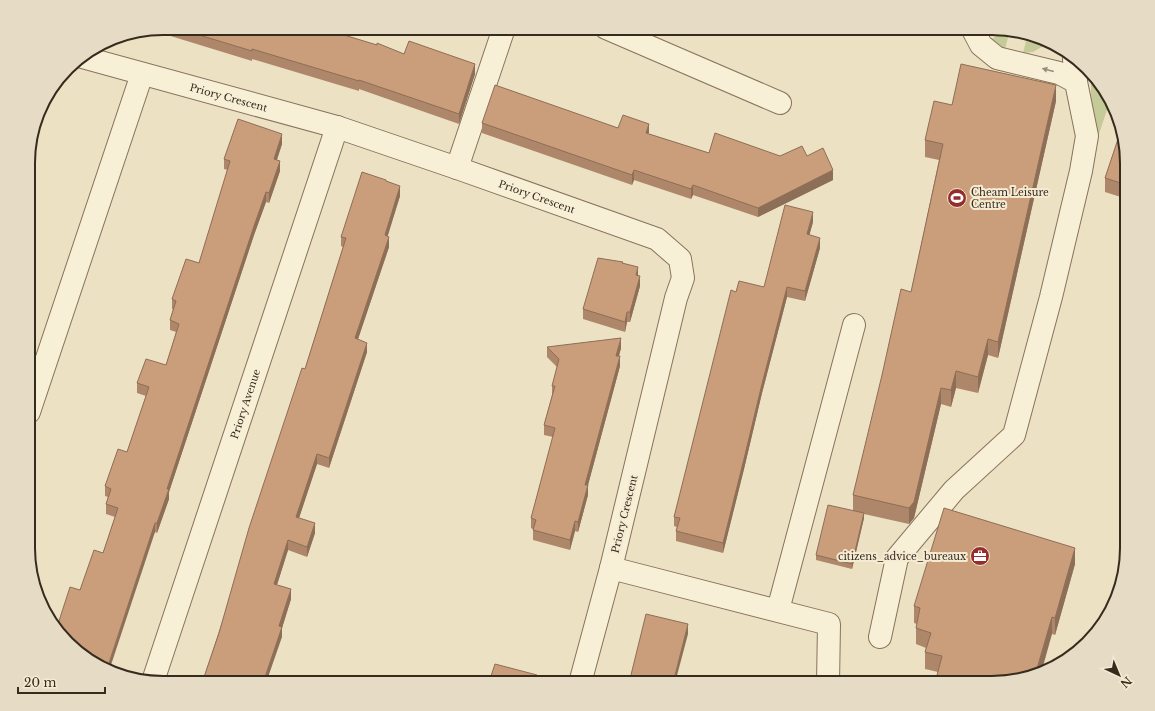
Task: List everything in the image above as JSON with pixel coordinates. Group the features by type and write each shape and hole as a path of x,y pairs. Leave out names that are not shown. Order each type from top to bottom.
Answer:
{"street":[{"path":"457,168 502,35"},
{"path":"622,35 780,103"},
{"path":"976,35 981,45 997,58 1059,73 1076,82"},
{"name":"Priory Crescent","path":"89,59 337,128 457,168 657,239 680,259 683,278 611,568 582,676"},
{"path":"880,638 897,558 954,490 1014,435 1051,297 1081,171 1087,136 1076,82 1075,66"},
{"path":"35,394 142,74"},
{"name":"Priory Avenue","path":"155,676 337,128"},
{"path":"778,610 854,325"},
{"path":"611,568 830,624 828,676"}],"green space":[{"path":"997,35 1008,36 1005,49 992,39"},
{"path":"1026,40 1043,46 1033,52 1023,53"},
{"path":"1091,82 1103,99 1107,109 1095,146 1089,143"}],"building":[{"path":"199,35 344,35 377,45 377,43 404,54 409,41 475,64 459,114 359,80 252,49 252,51"},
{"name":"Cheam Leisure Centre","path":"961,64 1056,85 998,342 988,339 978,377 956,371 951,390 941,388 914,502 909,508 853,495 901,289 911,292 943,144 925,140 934,101 952,105"},
{"path":"495,85 618,128 623,115 649,124 646,133 709,153 715,133 780,156 802,146 807,156 823,148 833,170 758,208 693,185 691,189 634,170 632,175 482,123"},
{"path":"238,119 282,134 274,159 280,161 269,193 266,192 254,226 167,489 169,489 157,523 155,523 109,664 85,650 59,621 70,587 80,590 94,550 103,553 118,508 106,504 111,489 105,486 118,449 127,452 149,387 137,383 146,359 166,365 179,324 170,320 176,301 172,299 186,259 199,263 230,161 224,159"},
{"path":"1118,140 1120,155 1120,183 1105,178"},
{"path":"362,172 400,186 385,235 389,237 355,338 367,343 329,458 317,454 296,517 315,523 307,547 288,540 274,584 291,589 279,626 282,627 265,676 204,676 219,633 249,528 302,368 305,369 346,238 341,237"},
{"path":"785,205 813,212 807,234 820,238 805,291 787,287 723,543 676,531 680,518 674,517 731,290 736,292 739,281 764,287"},
{"path":"598,258 623,262 622,263 638,267 636,275 640,276 630,312 627,312 625,322 583,309"},
{"path":"621,338 616,356 620,356 585,485 588,485 578,522 575,521 570,540 533,530 536,520 531,518 555,428 544,425 555,386 552,386 559,359 547,347"},
{"path":"828,505 864,513 852,564 816,555"},
{"path":"944,508 1075,548 1055,618 1052,617 1037,667 1033,669 1017,674 1000,676 937,676 942,656 925,652 931,633 916,628 920,608 914,606"},
{"path":"646,614 688,624 675,676 631,676"},
{"path":"495,664 537,675 537,676 491,676"}],"place":[{"name":"Cheam Leisure Centre","path":"957,198"},
{"name":"citizens_advice_bureaux","path":"980,556"}]}
